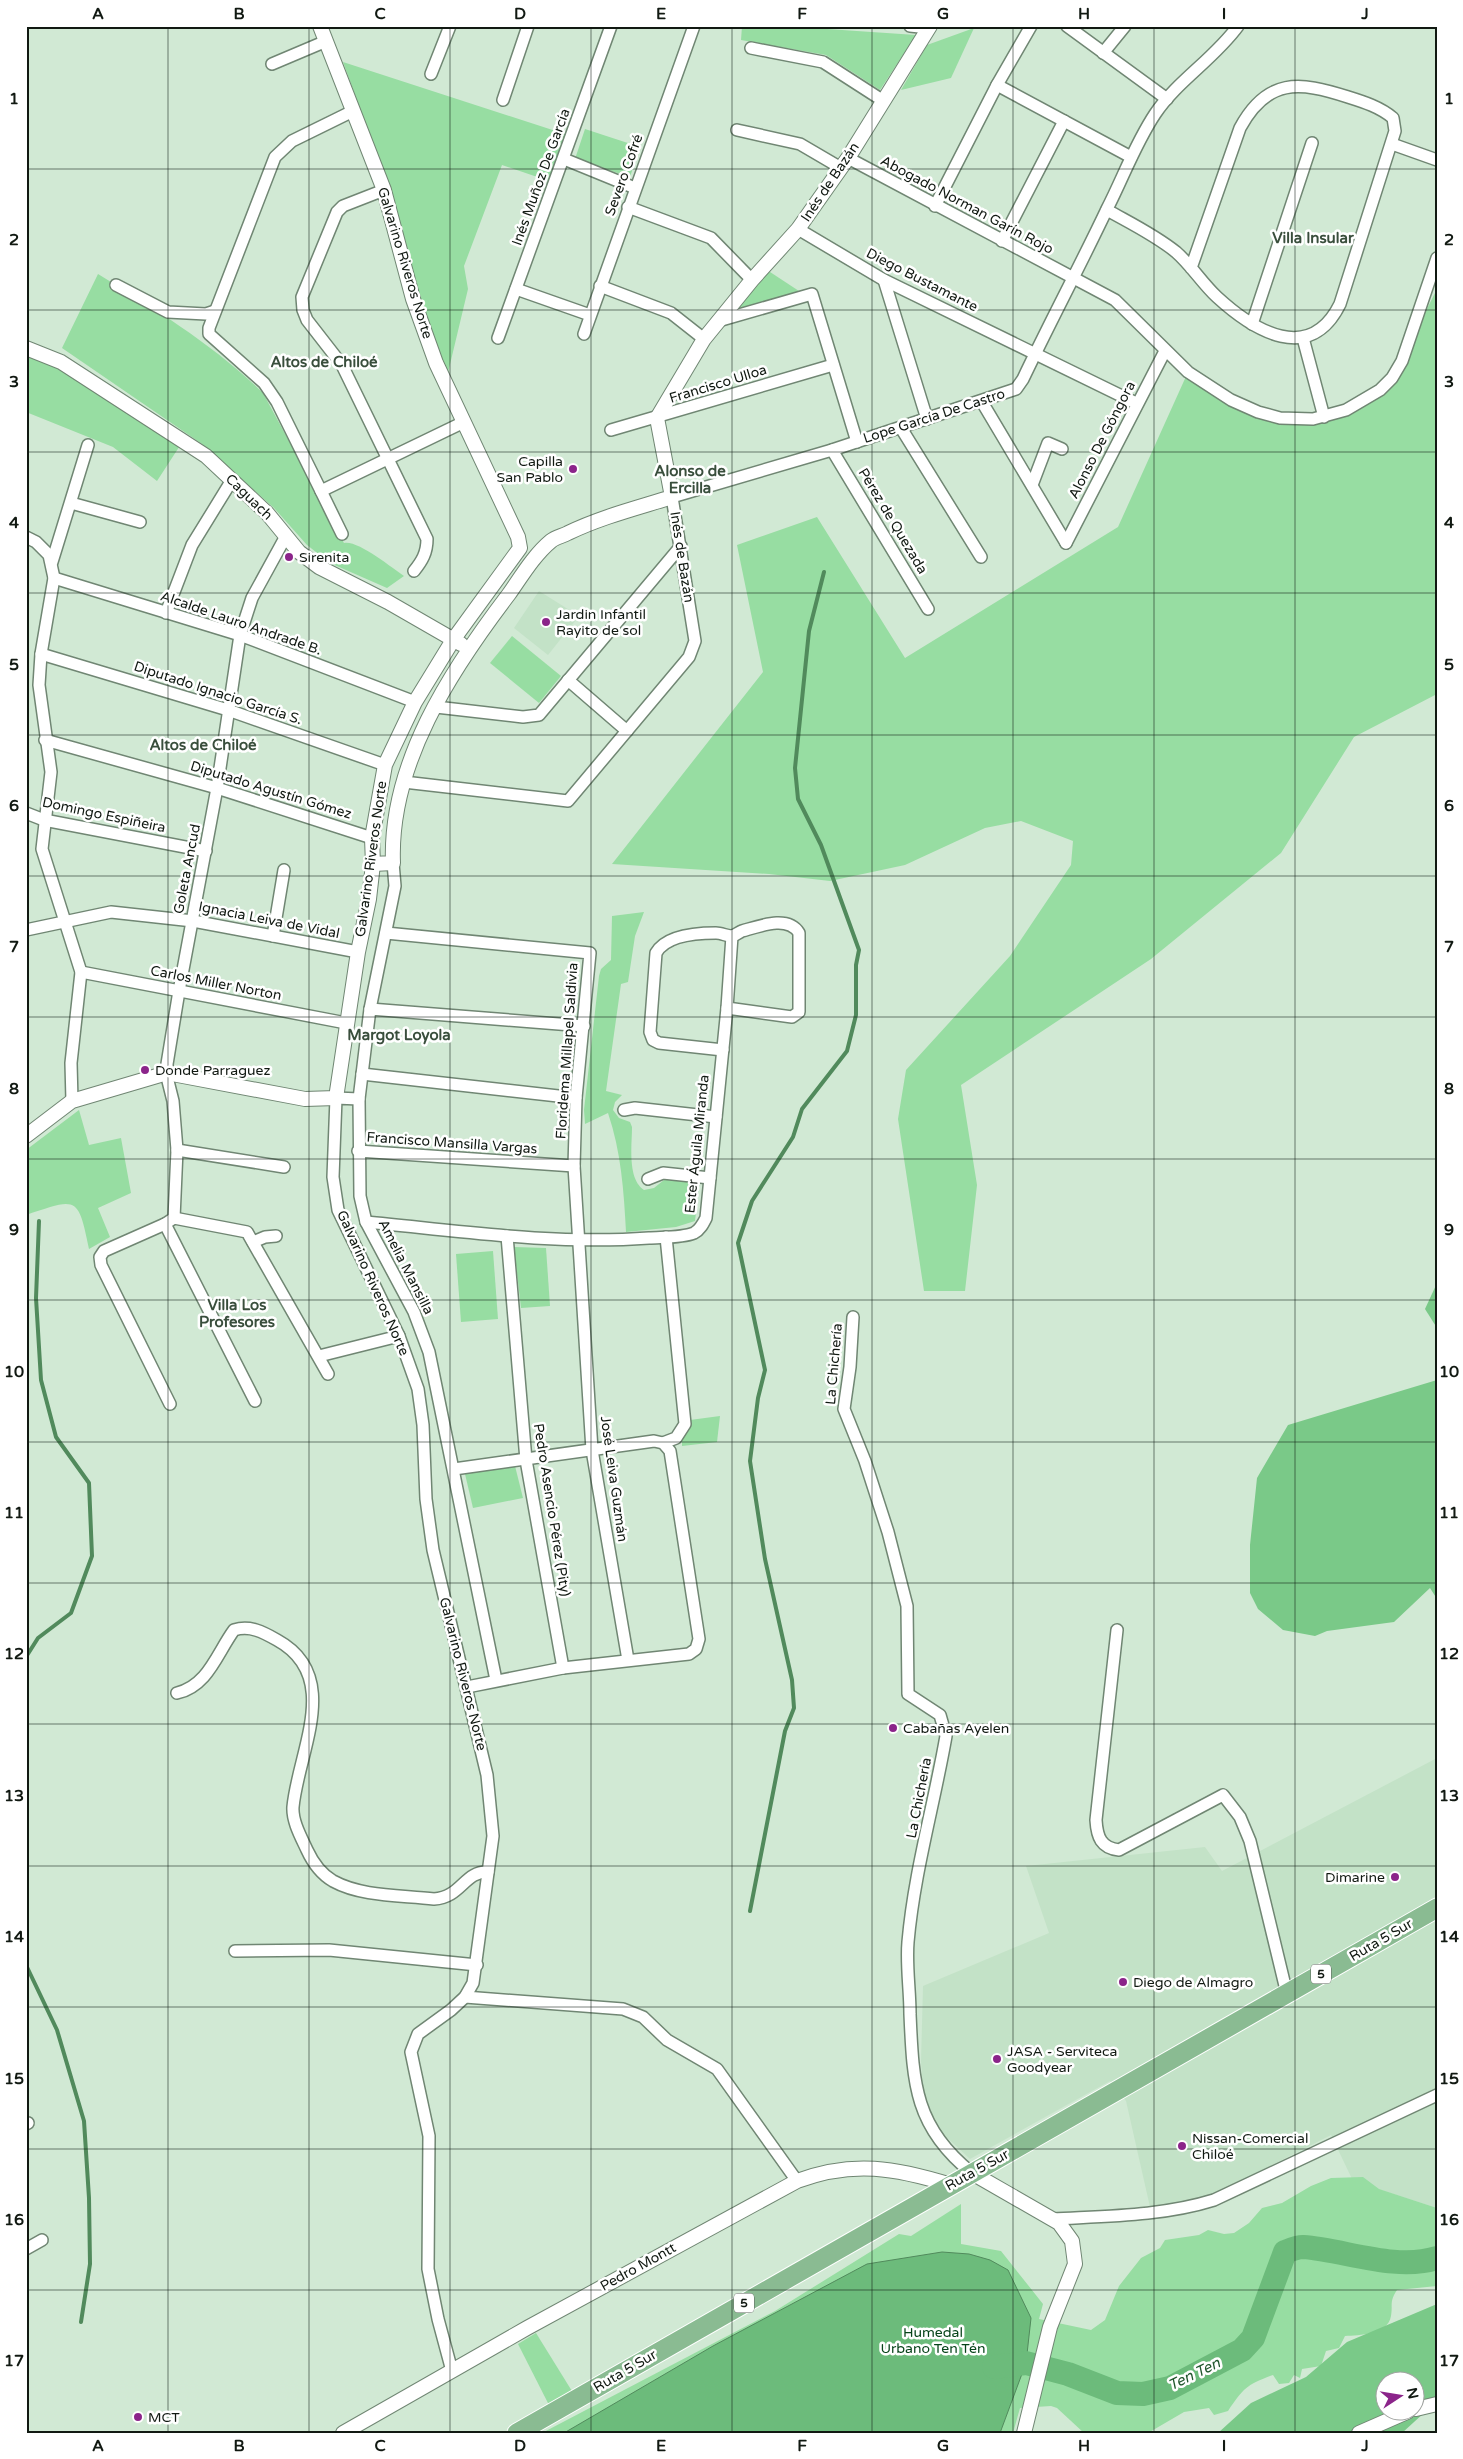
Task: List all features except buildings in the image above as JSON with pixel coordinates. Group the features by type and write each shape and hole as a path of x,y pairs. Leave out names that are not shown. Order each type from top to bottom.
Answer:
{"highway":[{"name":"Ruta 5 Sur","path":"517,2433 1437,1908"}],"street":[{"name":"Galvarino Riveros Norte","path":"320,26 324,42 384,190 413,299 436,364 518,538 520,548 453,640 415,702 385,765 372,838 373,864 369,900 346,1023 336,1098 333,1177 338,1210 399,1336 418,1389 423,1425 426,1499 433,1550 487,1775 493,1836 473,1984 465,1997 452,2010 418,2034 411,2052 429,2136 428,2269 438,2319 452,2371"},
{"path":"432,74 450,26"},
{"path":"503,100 528,26"},
{"name":"Inés Muñoz De García","path":"498,338 564,159 610,26"},
{"name":"Severo Cofré","path":"584,334 694,26"},
{"path":"910,26 927,31"},
{"path":"935,206 997,85 1031,26"},
{"path":"1067,26 1167,98"},
{"path":"1103,53 1125,26"},
{"name":"Lope García De Castro","path":"393,863 394,822 404,782 425,727 468,648 536,558 552,540 575,530 672,497 832,450 982,402 1016,389 1107,210 1131,157 1155,114 1167,98 1229,38 1238,26"},
{"name":"Inés de Bazán","path":"404,782 568,801 689,657 695,641 681,546 657,418 704,339 752,280 798,229 844,163 927,31"},
{"path":"272,64 324,42"},
{"path":"751,48 823,62 882,100"},
{"path":"997,85 1131,157"},
{"path":"1107,210 1162,241 1191,268 1216,296 1252,324 1290,339 1303,338 1326,325 1340,304 1392,144 1395,131 1393,118 1377,107 1312,87 1295,86 1277,90 1261,98 1250,110 1240,128 1191,268"},
{"path":"342,534 277,402 264,384 209,334 209,328 275,156 292,141 353,111"},
{"path":"1002,241 1064,121"},
{"name":"Abogado Norman Garín Rojo","path":"737,130 800,144 935,206 1116,300 1188,372 1224,396 1258,412 1300,420 1324,417 1364,402 1392,378 1402,361 1437,258"},
{"path":"1252,324 1312,143"},
{"path":"1392,144 1437,160"},
{"path":"564,159 636,188"},
{"path":"384,190 343,206 337,212 302,298 303,310 307,320 342,365 427,539 427,549 423,560 414,571"},
{"path":"628,207 711,238 752,280"},
{"name":"Diego Bustamante","path":"798,229 884,280 1136,403"},
{"path":"884,280 926,419"},
{"path":"116,285 168,312 206,314 215,311"},
{"path":"600,286 671,313 704,339"},
{"path":"516,289 590,315"},
{"path":"718,321 812,294 857,442"},
{"path":"1303,338 1324,417"},
{"name":"Caguach","path":"26,348 61,362 206,456 267,513 299,552 319,567 388,602 468,648"},
{"name":"Alonso De Góngora","path":"1032,486 1066,543 1136,403 1165,351"},
{"name":"Francisco Ulloa","path":"611,430 833,365"},
{"path":"982,402 1032,486"},
{"path":"320,490 464,422"},
{"path":"901,428 981,557"},
{"path":"1032,486 1048,443 1062,449"},
{"path":"52,562 88,445"},
{"name":"Pérez de Quezada","path":"832,450 928,608"},
{"path":"166,613 192,545 232,480"},
{"path":"71,503 140,522"},
{"name":"Goleta Ancud","path":"170,1221 177,1150 173,1101 167,1073 179,992 217,788 240,635 252,598 286,536"},
{"path":"26,537 45,549 52,562 54,578 41,654 39,685 45,740 51,772 42,849 81,972 70,1063 72,1101"},
{"path":"436,707 523,717 539,715 681,546"},
{"name":"Alcalde Lauro Andrade B.","path":"54,578 240,635 415,702"},
{"name":"Diputado Ignacio García S.","path":"41,654 228,710 385,765"},
{"path":"568,680 627,731"},
{"name":"Diputado Agustín Gómez","path":"45,740 217,788 372,838"},
{"name":"Domingo Espiñeira","path":"26,813 44,820 206,851"},
{"path":"373,864 393,863"},
{"name":"Amelia Mansilla","path":"393,863 395,886 370,1009 359,1099 358,1151 360,1196 366,1222 414,1312 429,1352 496,1680"},
{"path":"273,936 284,870"},
{"name":"Ignacia Leiva de Vidal","path":"26,930 112,912 193,921 358,952"},
{"path":"723,1050 659,1044 653,1040 650,1032 656,953 660,945 668,940 706,934 732,936 740,932 783,923 794,926 799,933 799,1012 792,1017 727,1008"},
{"name":"Floridema Millapel Saldivia","path":"386,933 590,953 576,1098 574,1166 580,1241"},
{"name":"Ester Águila Miranda","path":"366,1222 580,1241 693,1234 706,1218 727,1008 732,936"},
{"name":"Carlos Miller Norton","path":"81,972 346,1023"},
{"path":"370,1009 584,1026"},
{"path":"26,1136 72,1101 167,1073 305,1099 359,1099"},
{"path":"362,1074 576,1098"},
{"path":"624,1110 635,1108 716,1117"},
{"path":"177,1150 284,1167"},
{"name":"Francisco Mansilla Vargas","path":"358,1151 574,1166"},
{"path":"648,1179 663,1173 710,1178"},
{"path":"170,1221 254,1400"},
{"path":"170,1404 101,1265 100,1257 104,1251 170,1221 250,1237 276,1236"},
{"name":"Pedro Asencio Pérez (Pity)","path":"507,1236 526,1460 563,1668"},
{"path":"250,1237 328,1374"},
{"path":"454,1469 654,1441 663,1443 676,1438 685,1424 666,1237"},
{"name":"José Leiva Guzmán","path":"580,1241 592,1450 628,1660"},
{"name":"La Chichería","path":"854,1316 844,1409 865,1461 882,1514 907,1606 908,1694 940,1715 946,1736 914,1894 908,1944 913,2074 919,2102 933,2130 972,2173"},
{"path":"319,1356 399,1336"},
{"path":"467,1687 563,1668 689,1654 696,1649 699,1640 670,1451 663,1443"},
{"path":"177,1693 190,1689 202,1680 234,1630 252,1628 281,1642 303,1661 310,1680 313,1706 307,1746 293,1808 302,1840 311,1859 322,1874 350,1888 434,1899 446,1897 456,1892 476,1873 488,1872"},
{"path":"1117,1630 1096,1820 1098,1838 1108,1848 1119,1850 1224,1795 1240,1817 1250,1842 1287,1994"},
{"path":"235,1951 329,1950 477,1965"},
{"path":"465,1997 624,2009 644,2017 667,2040 716,2069 797,2181"},
{"path":"1053,2219 1152,2212 1188,2207 1214,2200 1310,2153 1437,2095"},
{"name":"Pedro Montt","path":"343,2433 797,2181 828,2171 860,2167 894,2170 951,2185"},
{"path":"972,2173 1053,2219 1069,2234 1075,2256 1074,2264 1050,2327 1024,2433"},
{"path":"26,2249 42,2240"},
{"path":"1359,2433 1384,2422"}],"shaded area":[{"name":"Jardin Infantil Rayito de sol","path":"539,591 579,616 548,655 514,628"},
{"path":"1437,1283 1437,1328 1425,1309"},
{"path":"1437,1380 1437,1599 1430,1588 1394,1622 1327,1631 1315,1636 1283,1630 1258,1609 1250,1593 1250,1545 1257,1478 1288,1425"},
{"path":"1437,1758 1437,2208 1353,2181 1331,2135 1213,2195 1189,2202 1150,2207 1126,2101 1110,2081 970,2159 940,2131 924,2101 921,2062 923,1986 1049,1933 1026,1866 1205,1847 1222,1871"},
{"path":"942,2252 969,2254 990,2260 1008,2270 1031,2318 1026,2363 1000,2433 564,2433 713,2346 867,2264"},
{"path":"1437,2304 1437,2401 1426,2411 1426,2372 1376,2372 1376,2422 1414,2422 1402,2433 1218,2433 1251,2403 1306,2377 1347,2342"}],"green space":[{"path":"742,26 783,26 916,35 880,90 826,55 741,40"},
{"path":"974,28 951,78 901,90 927,45"},
{"path":"343,62 568,135 552,182 502,165 464,266 468,289 447,377 417,301 388,185"},
{"path":"585,129 640,147 630,177 575,159"},
{"path":"767,270 802,293 730,313"},
{"path":"98,274 204,343 263,393 344,543 350,543 366,550 404,576 387,588 330,563 307,545 274,508 202,444 62,348"},
{"path":"1437,289 1437,694 1354,737 1281,853 1151,959 961,1085 977,1185 965,1291 924,1291 898,1119 906,1070 1010,956 1071,865 1073,841 1021,821 985,828 905,865 830,881 769,874 612,864 763,672 737,545 817,517 905,658 1118,527 1188,372 1258,412 1332,415 1392,378"},
{"path":"26,348 183,441 157,481 113,447 26,412"},
{"path":"512,636 561,676 539,703 490,663"},
{"path":"644,912 635,936 628,982 621,984 606,1091 622,1095 615,1102 613,1110 619,1118 630,1122 632,1127 631,1152 633,1170 639,1185 644,1190 654,1188 664,1180 693,1180 699,1188 695,1221 676,1227 626,1232 619,1157 608,1113 585,1124 584,1110 599,976 601,969 611,960 612,916"},
{"path":"79,1110 89,1145 121,1138 131,1193 98,1208 110,1237 89,1249 82,1219 78,1210 72,1205 65,1204 26,1215 26,1150"},
{"path":"514,1247 546,1248 550,1306 521,1308"},
{"path":"493,1251 498,1319 461,1322 456,1254"},
{"path":"720,1416 717,1442 682,1446 682,1434 690,1420"},
{"path":"515,1466 523,1498 473,1508 465,1474"},
{"name":"Humedal Urbano Ten Tén","path":"1363,2177 1379,2189 1437,2208 1437,2286 1397,2290 1392,2300 1391,2316 1385,2327 1372,2333 1345,2336 1339,2348 1326,2351 1321,2366 1302,2369 1300,2378 1294,2375 1289,2383 1279,2384 1273,2375 1251,2385 1242,2392 1228,2411 1214,2415 1209,2408 1184,2412 1148,2433 1084,2433 1057,2408 1051,2406 1020,2408 1013,2433 542,2433 775,2311 899,2234 911,2236 961,2204 961,2244 1001,2251 1043,2304 1039,2319 1091,2330 1105,2320 1119,2286 1141,2258 1160,2248 1165,2240 1199,2235 1208,2230 1224,2234 1234,2233 1249,2223 1262,2208 1282,2203 1311,2186 1331,2178"},
{"path":"536,2333 575,2396 551,2409 518,2344"}],"waterway":[{"path":"750,1911 785,1731 794,1708 792,1680 765,1559 750,1461 758,1398 765,1370 738,1243 752,1201 793,1137 802,1109 847,1051 856,1015 856,965 859,950 821,845 798,799 795,768 809,631 824,572"},
{"path":"26,1657 38,1638 71,1613 92,1556 89,1483 56,1437 41,1380 36,1298 39,1221"},
{"path":"26,1965 57,2030 84,2121 89,2198 90,2264 81,2322"},
{"name":"Ten Ten","path":"994,2367 1026,2363 1068,2374 1117,2393 1143,2394 1170,2388 1242,2350 1253,2338 1285,2252 1303,2247 1387,2261 1421,2261 1437,2258"}],"place":[{"name":"Capilla San Pablo","path":"573,469"},
{"name":"Sirenita","path":"289,557"},
{"name":"Jardin Infantil Rayito de sol","path":"546,622"},
{"name":"Donde Parraguez","path":"145,1070"},
{"name":"Cabañas Ayelen","path":"893,1728"},
{"name":"Dimarine","path":"1395,1877"},
{"name":"Diego de Almagro","path":"1123,1982"},
{"name":"JASA - Serviteca Goodyear","path":"997,2059"},
{"name":"Nissan-Comercial Chiloé","path":"1182,2146"},
{"name":"MCT","path":"138,2417"}],"district":[{"name":"Villa Insular","path":"1313,238"},
{"name":"Altos de Chiloé","path":"324,362"},
{"name":"Alonso de Ercilla","path":"690,480"},
{"name":"Altos de Chiloé","path":"203,745"},
{"name":"Margot Loyola","path":"399,1035"},
{"name":"Villa Los Profesores","path":"237,1314"}]}
